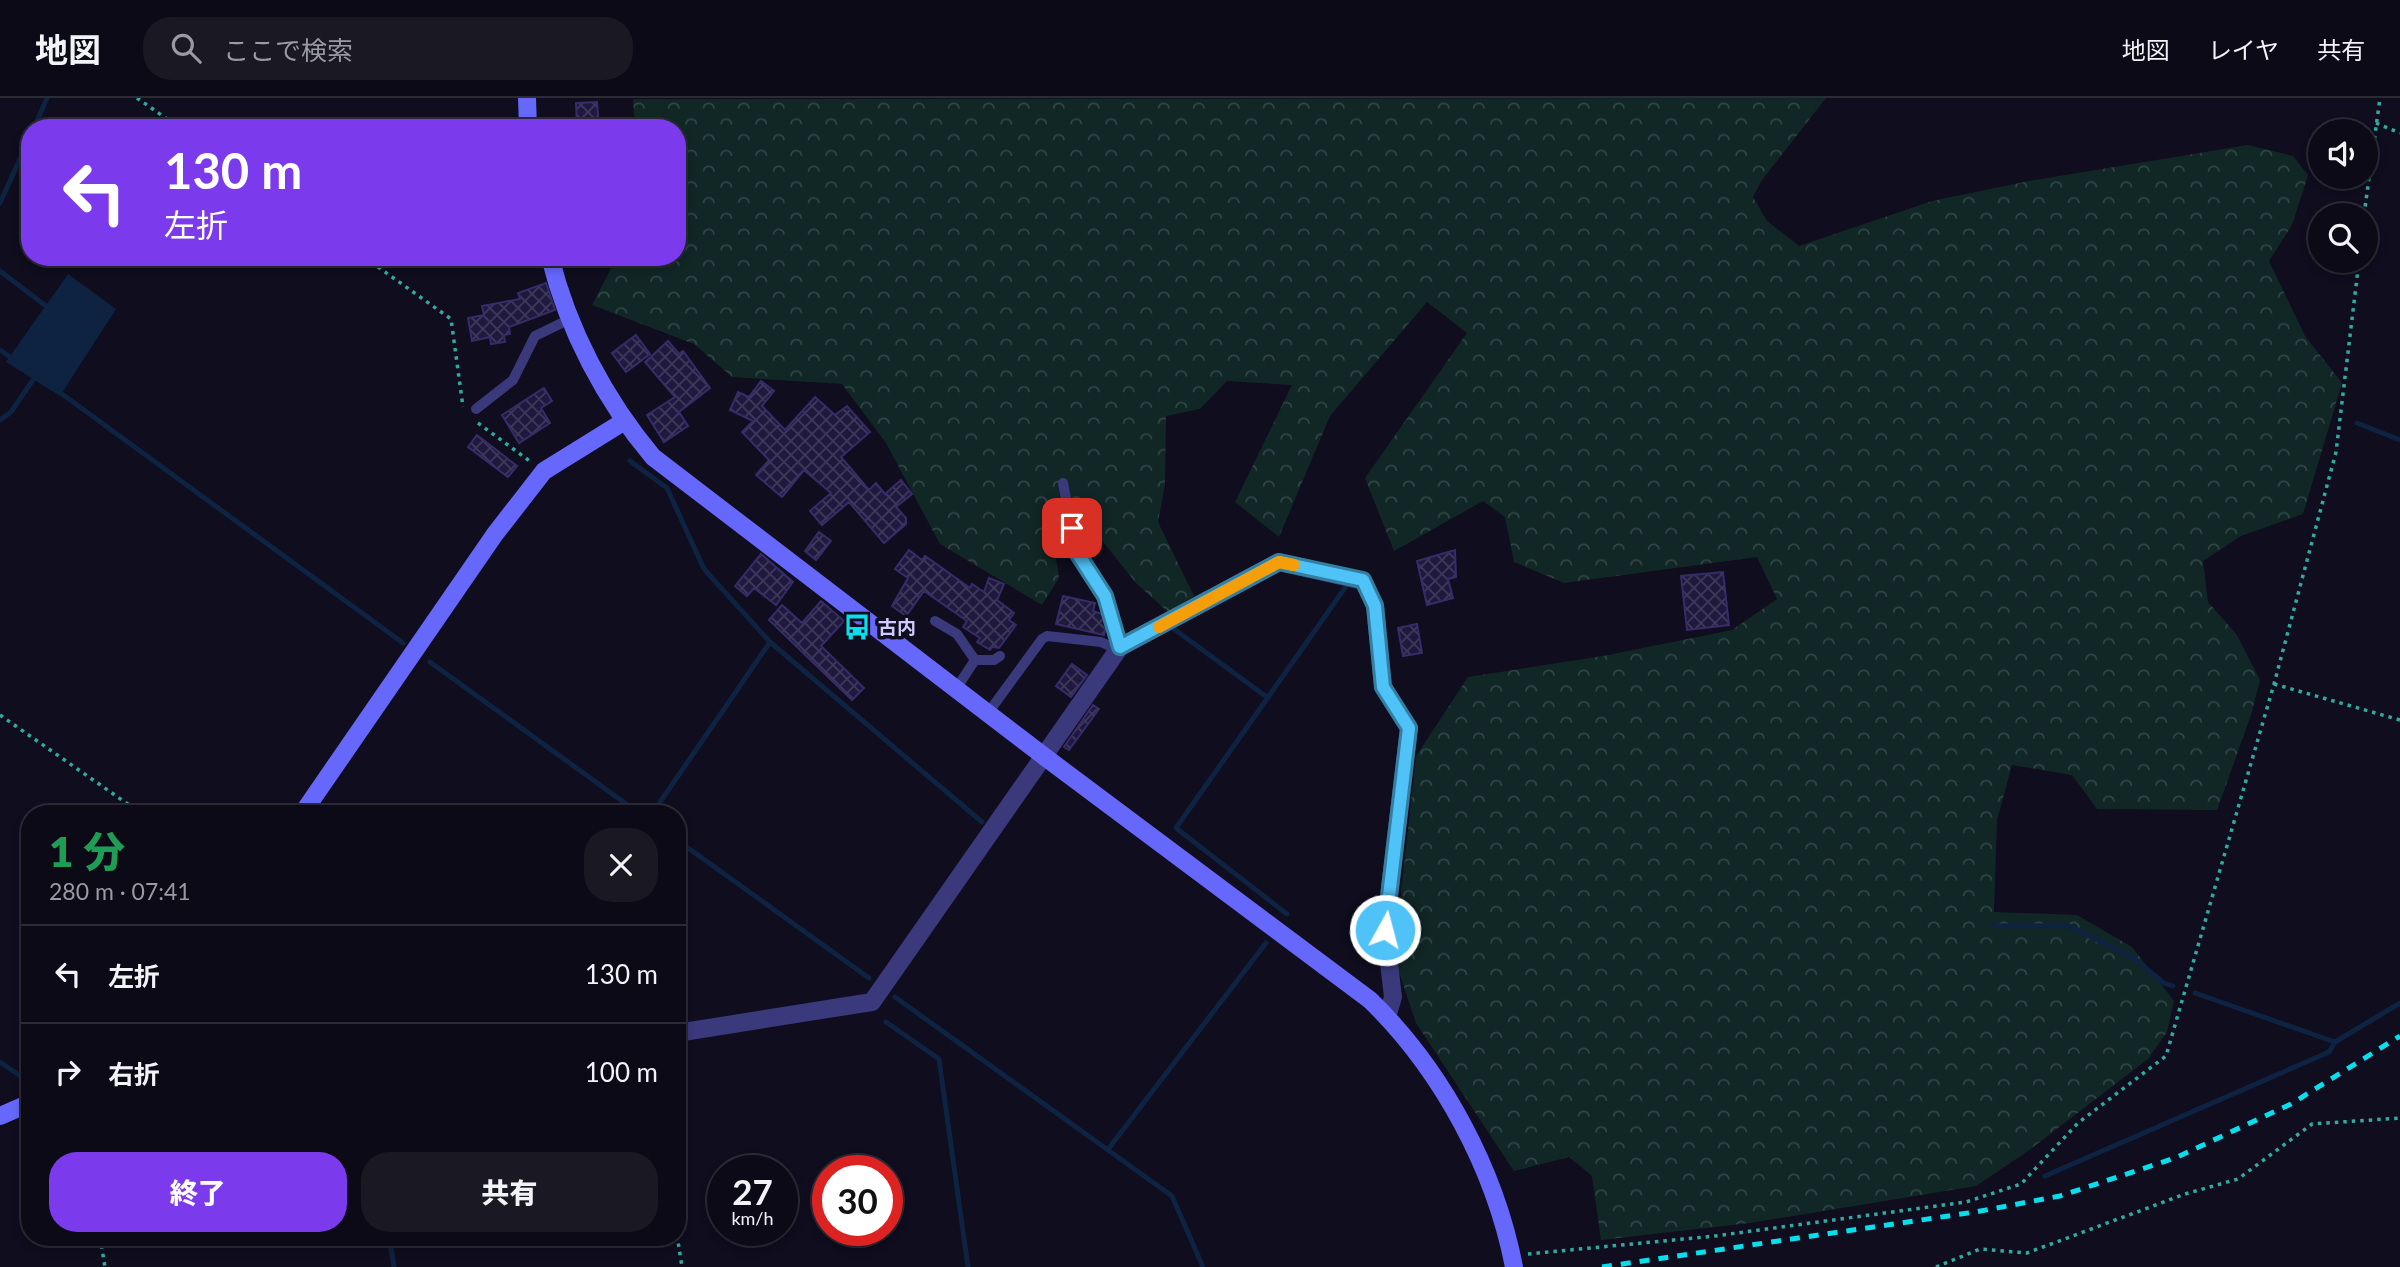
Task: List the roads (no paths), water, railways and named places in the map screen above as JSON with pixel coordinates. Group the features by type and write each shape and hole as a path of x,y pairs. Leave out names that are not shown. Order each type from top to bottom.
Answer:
{"street":[{"path":"527,98 528,119"},
{"path":"553,266 592,367 623,422 653,457 1045,757 1370,1000 1387,1017 1429,1071 1484,1167 1505,1221 1513,1261"},
{"path":"308,805 495,534 544,471 623,422"},
{"path":"686,1032 872,1002 1119,648 1279,562 1363,580 1375,606 1383,687 1409,728 1385,930 1393,998 1387,1017"},
{"path":"0,1116 21,1107"}],"lane":[{"path":"476,409 513,380 535,335 572,318"},
{"path":"1063,483 1076,551 1105,596 1119,648"},
{"path":"935,621 957,634 975,660"},
{"path":"988,713 1042,639 1047,636 1101,642 1119,648"},
{"path":"975,660 994,660 1000,656"},
{"path":"956,689 975,660"}],"water":[{"path":"68,274 116,309 60,396 6,362"}],"waterway":[{"path":"38,119 47,98"},
{"path":"0,203 21,157"},
{"path":"0,271 50,309"},
{"path":"0,350 16,361"},
{"path":"0,420 11,412 37,374"},
{"path":"58,391 403,643"},
{"path":"2357,423 2400,440"},
{"path":"630,461 667,488 704,569 770,642 982,822"},
{"path":"1287,914 1176,828 1347,585"},
{"path":"1174,629 1268,698"},
{"path":"658,805 770,642"},
{"path":"430,662 628,805"},
{"path":"686,846 869,978"},
{"path":"1994,926 2069,926 2132,957 2164,983 2173,986"},
{"path":"1109,1148 1266,943"},
{"path":"2195,993 2335,1042 2400,1003"},
{"path":"895,997 1172,1196 1203,1267"},
{"path":"886,1022 939,1059 968,1267"},
{"path":"2045,1176 2329,1052 2335,1042"},
{"path":"0,1062 21,1076"},
{"path":"390,1246 394,1267"}],"railway":[{"path":"1602,1267 1975,1212 2060,1196 2175,1158 2291,1104 2400,1036"}],"place":[{"name":"古内","path":"857,627"}]}
